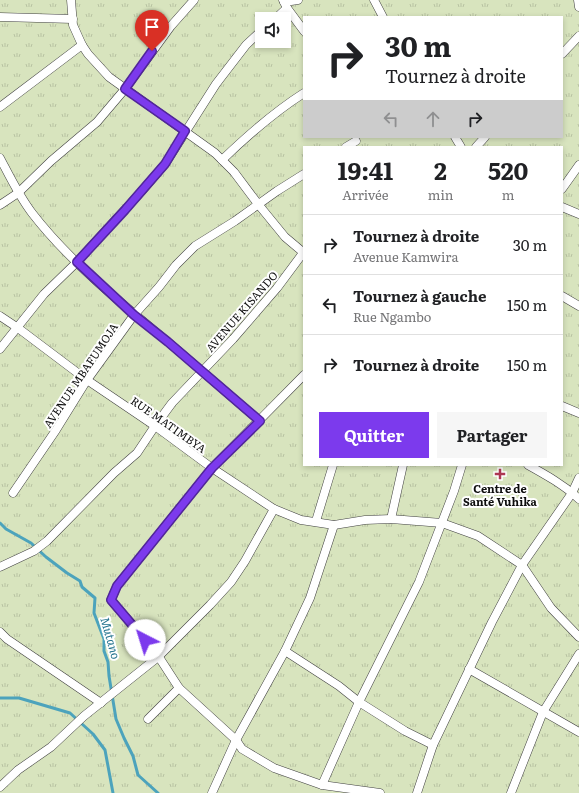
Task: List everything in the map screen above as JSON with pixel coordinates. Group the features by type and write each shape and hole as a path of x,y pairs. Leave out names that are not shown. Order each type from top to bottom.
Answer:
{"street":[{"path":"71,0 73,25 82,45 88,54 109,77 215,153 234,172 285,237 303,252"},
{"path":"0,205 18,192 51,161 97,122 125,89 171,26 194,0"},
{"path":"279,12 285,3 298,0"},
{"path":"374,0 382,16"},
{"path":"578,0 579,8"},
{"path":"285,3 303,30"},
{"path":"0,17 73,19"},
{"path":"563,53 579,36"},
{"path":"0,349 44,294 77,262 165,164 216,84 246,45 255,37"},
{"path":"0,107 82,45"},
{"path":"222,160 273,114 284,105 303,94"},
{"path":"477,146 484,138"},
{"path":"0,158 18,192 31,212 49,234 134,315 260,421"},
{"path":"563,189 579,165"},
{"name":"AVENUE MBAFUMOJA","path":"13,493 56,430 87,380 134,315 176,265 195,246 303,175"},
{"path":"563,207 579,214"},
{"name":"AVENUE KISANDO","path":"0,567 34,550 47,541 137,452 154,426 172,403 248,322 303,254"},
{"path":"563,297 579,306"},
{"name":"RUE MATIMBYA","path":"0,316 87,380 212,468 274,509 302,520 334,525 365,520 391,519 442,523 478,536 522,565 551,608 579,637"},
{"path":"303,376 212,468 117,586 111,600 155,651 179,688 236,740 242,749 274,768 322,785 380,793"},
{"path":"563,406 579,413"},
{"path":"316,521 333,466"},
{"path":"391,519 403,466"},
{"path":"322,785 359,702 419,582 454,492 462,466"},
{"path":"530,466 546,475 579,499"},
{"path":"417,793 433,745 468,669 522,565 572,493 579,478"},
{"path":"0,787 18,770 51,747 84,716 158,657 210,605 231,582 245,561 274,509"},
{"path":"212,793 236,740 285,651 310,598 334,525"},
{"path":"0,632 7,639 101,703"},
{"path":"285,651 339,686 359,702 406,731 433,745"},
{"path":"511,793 543,712 579,654"},
{"path":"468,669 579,732"},
{"path":"148,719 179,688"}],"green space":[{"path":"0,0 579,0 579,793 0,793"}],"waterway":[{"name":"Mutano","path":"0,523 6,529 31,543 46,557 80,581 82,587 95,598 94,613 104,639 104,651 108,662 116,719 133,756 138,775 158,793"},
{"path":"0,698 19,698 70,713 93,734 105,750 113,793"}],"place":[{"name":"Centre de Santé Vuhika","path":"500,474"}],"route":[{"path":"145,640 111,600 117,586 212,468 260,421 168,342 134,315 77,262 165,164 185,131 125,89 152,51"}]}
